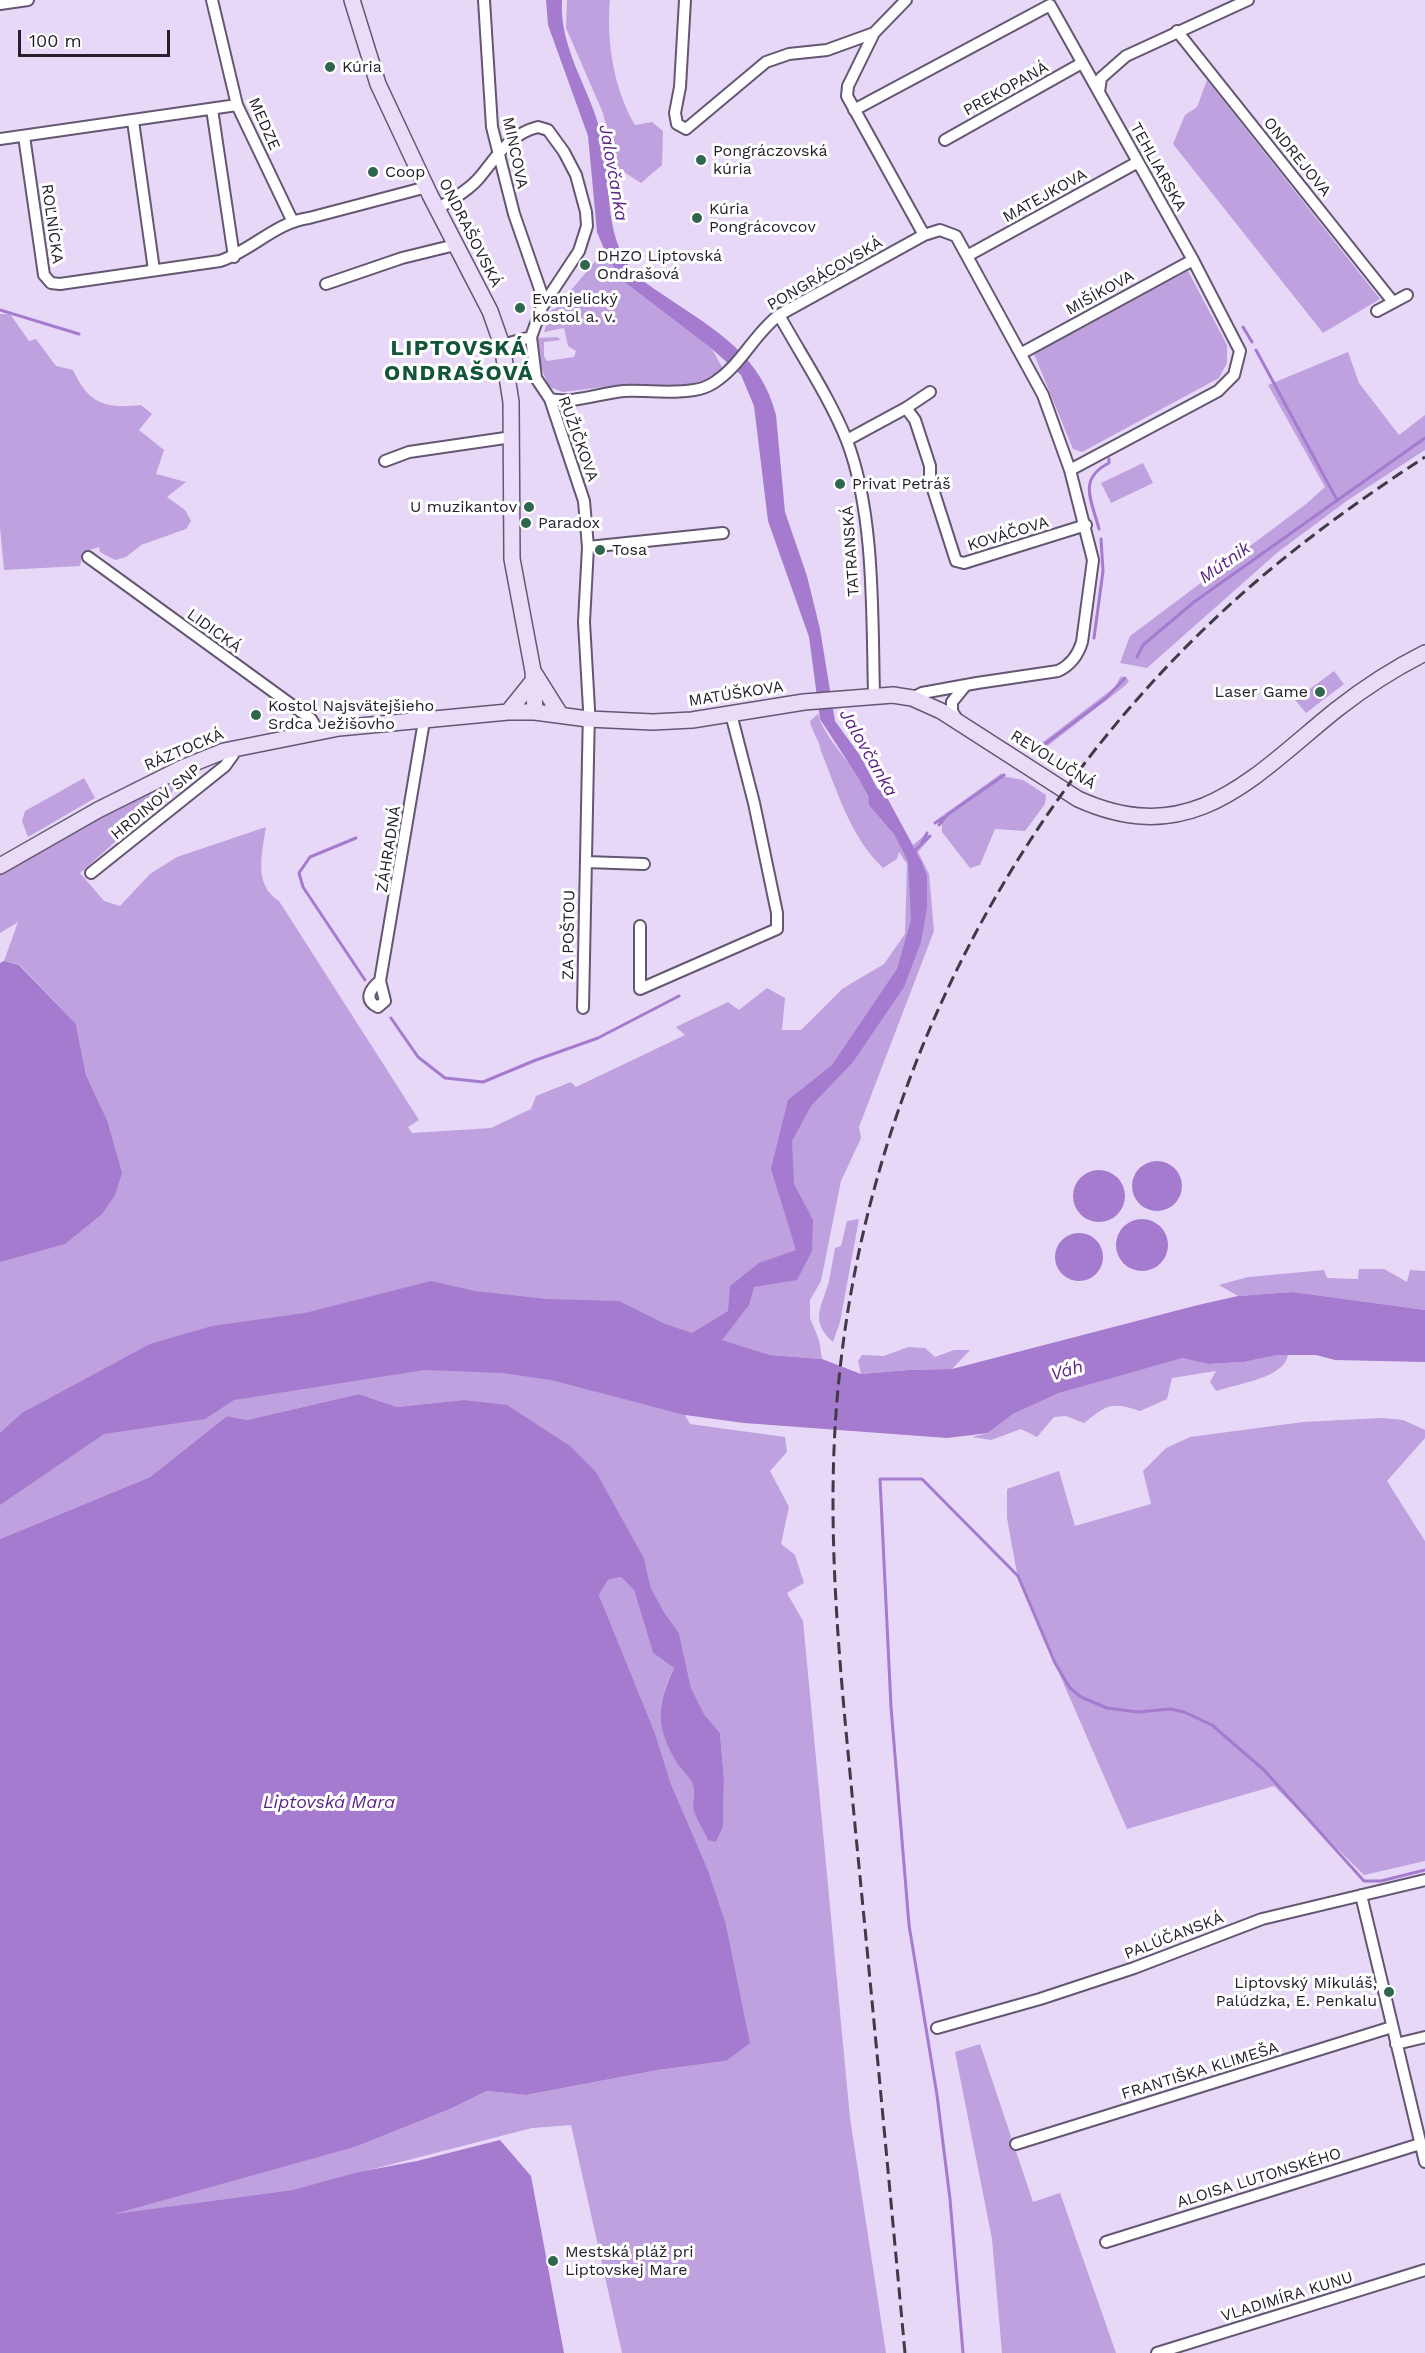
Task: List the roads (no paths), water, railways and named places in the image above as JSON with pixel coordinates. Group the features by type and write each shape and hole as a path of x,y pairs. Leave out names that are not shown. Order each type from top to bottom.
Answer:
{"main road":[{"name":"ONDRAŠOVSKÁ","path":"352,0 378,84 437,209 490,311 502,345 509,374 512,437 512,559 533,676 535,711"},
{"name":"REVOLUČNÁ","path":"912,698 958,721 1078,799 1096,807 1144,816 1168,814 1193,810 1237,791 1357,694 1425,653"},
{"name":"ONDRAŠOVSKÁ","path":"533,676 560,714"},
{"path":"508,712 533,676"},
{"name":"MATÚŠKOVA","path":"508,712 535,711 588,719 653,722 874,695 912,698"},
{"name":"RÁZTOCKÁ","path":"0,866 126,795 192,764 233,748 318,731 508,712"}],"street":[{"path":"0,4 28,0"},
{"name":"MEDZE","path":"212,0 237,105 292,220"},
{"name":"MINCOVA","path":"484,0 492,127 497,153 526,255 541,292 542,307"},
{"path":"685,0 680,87 675,112 677,123 686,129 766,62 789,54 827,50 873,33"},
{"path":"906,0 873,33 848,86 847,96 924,236 933,231 946,230 956,236 968,256 1022,353 1047,404 1086,525"},
{"path":"1099,92 1101,78 1119,61 1177,31 1248,0"},
{"name":"TEHLIARSKA","path":"854,110 1049,3 1240,351 1234,375 1218,391 1070,470"},
{"name":"ONDREJOVA","path":"1177,31 1393,302"},
{"name":"PREKOPANÁ","path":"945,140 1083,63"},
{"path":"0,139 237,105"},
{"path":"212,110 234,257"},
{"path":"133,121 154,270"},
{"path":"437,209 477,180 497,153 529,129 538,127 548,130 571,164 581,192 587,220 584,239 571,264 542,307 531,337 534,369 509,374"},
{"name":"ROĽNÍCKA","path":"24,136 44,275 51,283 60,284 220,261 234,257 292,220 309,218 427,187"},
{"name":"MATEJKOVA","path":"968,256 1138,162"},
{"name":"PONGRÁCOVSKÁ","path":"550,399 565,400 628,391 696,390 713,383 747,353 761,332 779,315 924,236"},
{"path":"326,284 402,258 455,245"},
{"name":"MIŠÍKOVA","path":"1022,353 1192,260"},
{"path":"1377,311 1407,295"},
{"name":"TATRANSKÁ","path":"779,315 847,440 865,516 874,695"},
{"path":"502,345 531,337"},
{"name":"RUŽIČKOVA","path":"534,369 541,386 550,399 584,501 588,547 584,622 588,719"},
{"path":"847,440 906,408 930,392"},
{"name":"KOVÁČOVA","path":"906,408 915,420 930,466 930,480 956,561 964,563 1086,525"},
{"path":"385,461 409,452 512,437"},
{"name":"MATÚŠKOVA","path":"912,698 922,693 1058,671 1069,664 1077,655 1082,642 1092,578 1093,560 1086,525"},
{"path":"588,547 723,533"},
{"name":"LIDICKÁ","path":"88,557 312,719 318,731"},
{"path":"958,721 952,711 952,702 968,685"},
{"path":"640,926 640,989 777,929 777,913 754,803 731,714"},
{"name":"ZA POŠTOU","path":"583,1008 588,719"},
{"name":"ZÁHRADNÁ","path":"380,981 423,721"},
{"name":"HRDINOV SNP","path":"91,873 225,766 233,755 233,748"},
{"path":"586,862 644,864"},
{"name":"PALÚČANSKÁ","path":"937,2028 1040,1999 1134,1968 1262,1919 1425,1880"},
{"path":"1361,1895 1425,2162"},
{"name":"FRANTIŠKA KLIMEŠA","path":"1016,2144 1392,2027"},
{"path":"1396,2044 1425,2037"},
{"name":"ALOISA LUTONSKÉHO","path":"1106,2242 1420,2144"},
{"name":"VLADIMÍRA KUNU","path":"1157,2353 1425,2270"}],"water":[{"name":"Váh","path":"546,0 562,0 565,35 601,134 611,217 619,249 627,263 645,282 703,321 734,346 748,360 769,394 776,415 785,512 807,576 820,629 835,721 861,757 877,788 885,794 927,876 927,908 921,942 904,987 853,1062 811,1106 792,1141 794,1184 813,1220 812,1251 797,1280 754,1287 749,1305 722,1340 770,1355 822,1359 861,1374 952,1369 1198,1305 1238,1296 1293,1292 1425,1310 1425,1362 1335,1360 1316,1355 1276,1355 1244,1362 1208,1364 1182,1358 1059,1393 1013,1414 988,1433 947,1438 744,1423 685,1415 551,1380 502,1373 424,1370 234,1400 205,1419 104,1434 0,1505 0,1433 22,1413 150,1344 212,1326 305,1313 431,1281 475,1291 546,1299 619,1301 665,1324 692,1333 728,1311 730,1286 759,1263 796,1250 771,1169 788,1100 832,1065 897,969 911,920 908,861 894,834 869,805 868,796 859,779 820,719 809,637 768,521 754,406 741,375 712,349 623,281 607,256 597,232 588,136 548,25"},
{"path":"4,961 19,965 76,1024 86,1075 107,1120 122,1173 115,1195 102,1214 65,1244 0,1262 0,963"},
{"path":"1152,1161 1162,1161 1175,1168 1182,1181 1182,1191 1175,1204 1162,1211 1152,1211 1143,1207 1136,1200 1132,1191 1132,1181 1136,1172 1143,1165"},
{"path":"1099,1170 1109,1172 1117,1178 1123,1186 1125,1196 1123,1206 1117,1214 1109,1220 1099,1222 1089,1220 1081,1214 1075,1206 1073,1196 1075,1186 1081,1178 1089,1172"},
{"path":"1142,1219 1152,1221 1160,1227 1166,1235 1168,1245 1166,1255 1160,1263 1152,1269 1142,1271 1132,1269 1124,1263 1118,1255 1116,1245 1118,1235 1124,1227 1132,1221"},
{"path":"1074,1233 1084,1233 1096,1240 1103,1252 1103,1262 1096,1274 1084,1281 1074,1281 1059,1270 1055,1262 1055,1252 1066,1237"},
{"name":"Liptovská Mara","path":"359,1394 397,1407 463,1400 507,1405 570,1446 596,1472 644,1558 651,1588 679,1633 691,1688 704,1714 720,1733 724,1779 723,1827 716,1842 708,1840 693,1810 692,1783 675,1760 661,1725 664,1693 674,1668 653,1653 634,1590 621,1577 608,1580 599,1595 655,1733 671,1784 708,1870 725,1921 750,2043 726,2061 658,2070 526,2095 487,2091 450,2109 355,2147 114,2214 292,2190 359,2172 417,2161 500,2140 531,2176 564,2353 0,2353 0,1539 150,1477 227,1416 247,1420"}],"waterway":[{"path":"0,310 79,334"},
{"name":"Mútnik","path":"1243,327 1252,342"},
{"name":"Mútnik","path":"1256,350 1337,500"},
{"name":"Mútnik","path":"1137,657 1143,645 1194,602 1425,438"},
{"path":"1099,529 1089,492 1090,484 1093,476 1109,463 1109,459"},
{"path":"1094,638 1103,571 1101,539"},
{"name":"Mútnik","path":"1037,750 1106,698 1125,678"},
{"name":"Mútnik","path":"939,825 947,815 1004,775"},
{"name":"Mútnik","path":"935,823 943,818"},
{"name":"Mútnik","path":"922,842 927,833"},
{"name":"Mútnik","path":"914,851 930,836"},
{"path":"356,838 310,857 299,873 303,887 365,980"},
{"path":"391,1018 418,1057 445,1078 483,1082 598,1038 679,996"},
{"path":"963,2353 950,2199 937,2095 909,1925 891,1707 880,1479 922,1479 1018,1576 1055,1663 1070,1688 1081,1697 1107,1708 1138,1712 1170,1709 1184,1712 1212,1725 1264,1770 1364,1881 1381,1881 1425,1870"}],"railway":[{"path":"905,2353 846,1731 837,1625 833,1519 836,1413 849,1304 872,1196 905,1091 947,990 998,893 1057,800 1125,713 1226,608 1308,539 1425,457"}],"place":[{"name":"Kúria","path":"330,67"},
{"name":"Pongráczovská kúria","path":"701,160"},
{"name":"Coop","path":"373,172"},
{"name":"Kúria Pongrácovcov","path":"697,218"},
{"name":"DHZO Liptovská Ondrašová","path":"585,265"},
{"name":"Evanjelický kostol a. v.","path":"520,308"},
{"name":"Privat Petráš","path":"840,484"},
{"name":"U muzikantov","path":"529,507"},
{"name":"Paradox","path":"526,523"},
{"name":"Tosa","path":"600,550"},
{"name":"Laser Game","path":"1320,692"},
{"name":"Kostol Najsvätejšieho Srdca Ježišovho","path":"256,715"},
{"name":"Liptovský Mikuláš, Palúdzka, E. Penkalu","path":"1389,1992"},
{"name":"Mestská pláž pri Liptovskej Mare","path":"553,2261"}],"district":[{"name":"LIPTOVSKÁ ONDRAŠOVÁ","path":"459,362"}],"water label":[{"name":"Jalovčanka","path":"613,173"},
{"name":"Jalovčanka","path":"868,753"}]}
